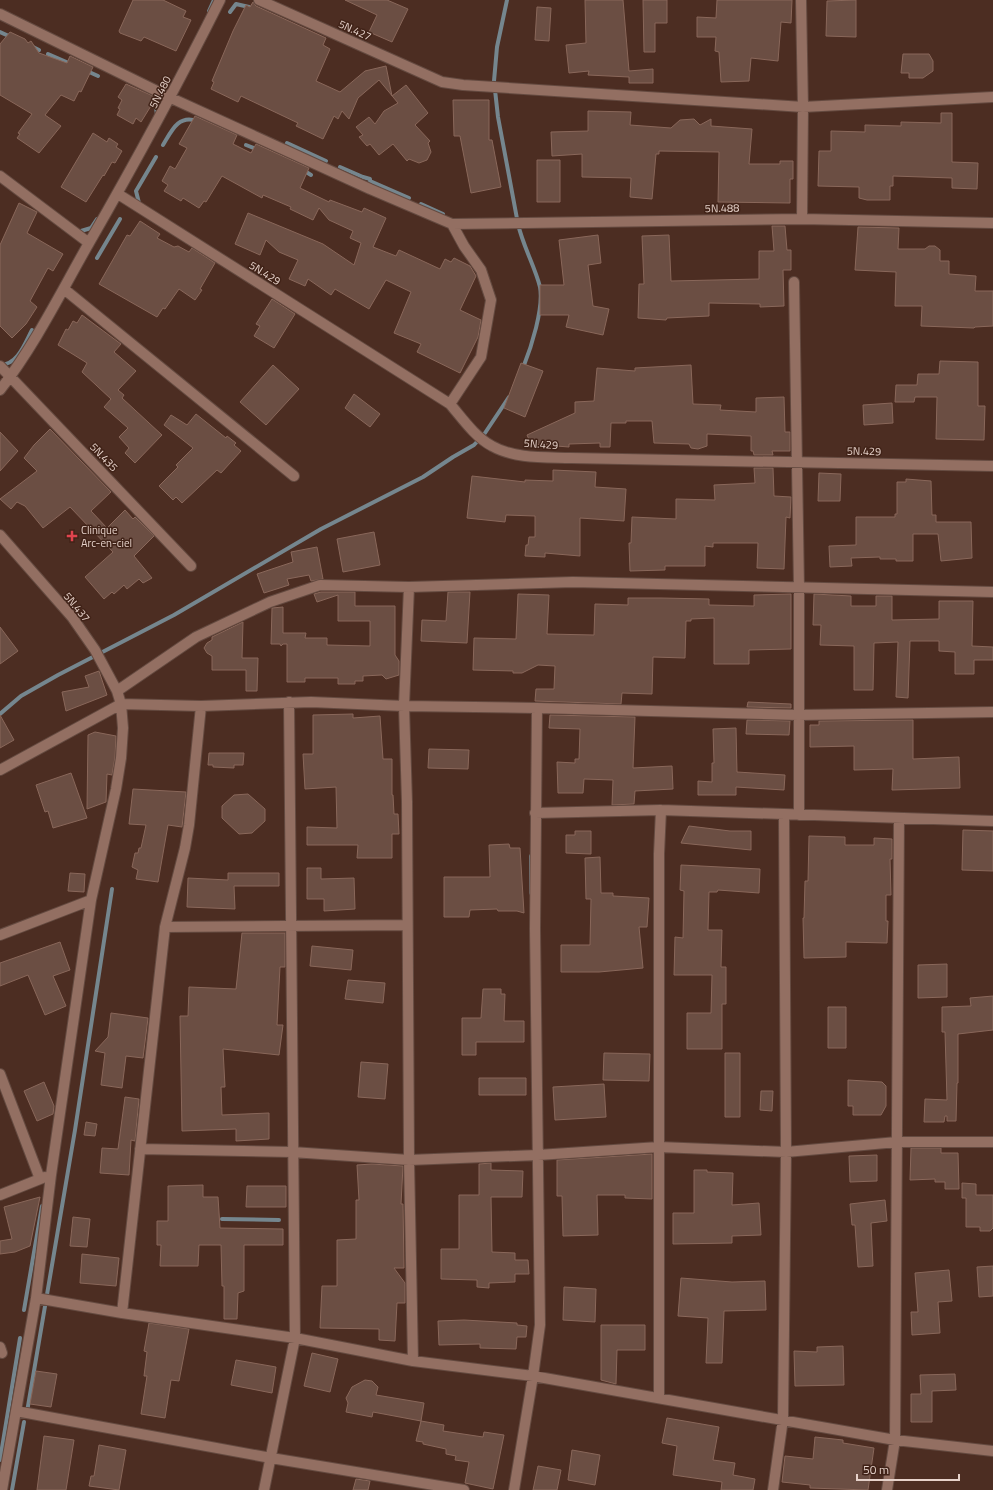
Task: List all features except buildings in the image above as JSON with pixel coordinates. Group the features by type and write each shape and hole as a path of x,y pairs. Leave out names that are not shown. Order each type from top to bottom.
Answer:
{"street":[{"name":"5N.480","path":"0,390 11,376 64,289 118,194 171,98 220,0"},
{"name":"5N.427","path":"259,0 442,82 463,85 486,85 536,90 803,106 993,97"},
{"path":"801,0 803,106 802,219"},
{"path":"0,14 171,98 370,189 452,224 464,246 481,270 491,300 481,357 450,404"},
{"path":"0,176 89,243"},
{"name":"5N.429","path":"118,194 450,404 474,432 492,446 520,456 993,466"},
{"name":"5N.488","path":"452,224 802,219 993,223"},
{"path":"794,282 800,588 798,715 799,815"},
{"path":"64,289 294,476"},
{"name":"5N.435","path":"0,366 191,566"},
{"name":"5N.437","path":"0,535 72,617 95,650 117,691 121,704 123,728 121,758 116,789 91,900 51,1175 36,1298 2,1490"},
{"path":"117,691 196,637 270,602 320,585 409,587 573,582 993,592"},
{"path":"409,587 404,706 407,802 409,1160 413,1361"},
{"path":"264,1490 295,1338 292,1152 289,702"},
{"path":"0,770 121,704 201,706 289,702 798,715 993,712"},
{"path":"122,1313 165,927 187,833 201,706"},
{"path":"514,1490 540,1325 535,813 536,708"},
{"path":"535,813 661,810 993,821"},
{"path":"659,1398 659,854 661,810"},
{"path":"773,1490 783,1419 786,1152 784,814"},
{"path":"887,1490 895,1440 899,818"},
{"path":"0,935 91,900"},
{"path":"165,927 407,925"},
{"path":"0,1074 40,1179"},
{"path":"140,1149 292,1152 409,1160 538,1155 659,1146 786,1152 897,1142 993,1142"},
{"path":"0,1195 51,1175"},
{"path":"36,1298 122,1313 295,1338 413,1361 533,1376 895,1440 993,1452"},
{"path":"16,1411 271,1458 464,1490"}],"waterway":[{"path":"209,11 214,0"},
{"path":"507,0 497,47 494,81 498,117 518,224 538,279 541,296 536,328 523,368"},
{"path":"230,12 236,4 249,7"},
{"path":"0,32 11,37"},
{"path":"31,46 39,50"},
{"path":"48,54 71,64"},
{"path":"87,71 98,76"},
{"path":"150,101 156,108 157,115"},
{"path":"163,145 172,130 180,122 190,119 197,121"},
{"path":"287,143 326,161"},
{"path":"246,145 259,150"},
{"path":"139,203 136,191 156,157"},
{"path":"340,167 370,179 370,181 409,198"},
{"path":"303,170 311,175"},
{"path":"421,204 443,214"},
{"path":"81,231 91,228 97,219"},
{"path":"97,258 120,219"},
{"path":"0,365 6,364 16,357 24,347 32,330"},
{"path":"0,714 21,696 58,675 174,615 321,529 423,477 474,445 485,433 509,397"},
{"path":"531,856 531,893"},
{"path":"27,1412 75,1130 112,889"},
{"path":"24,1310 42,1206"},
{"path":"222,1219 279,1220"},
{"path":"0,1460 20,1338"},
{"path":"12,1490 24,1422"}],"place":[{"name":"Clinique Arc-en-ciel","path":"72,536"}]}
